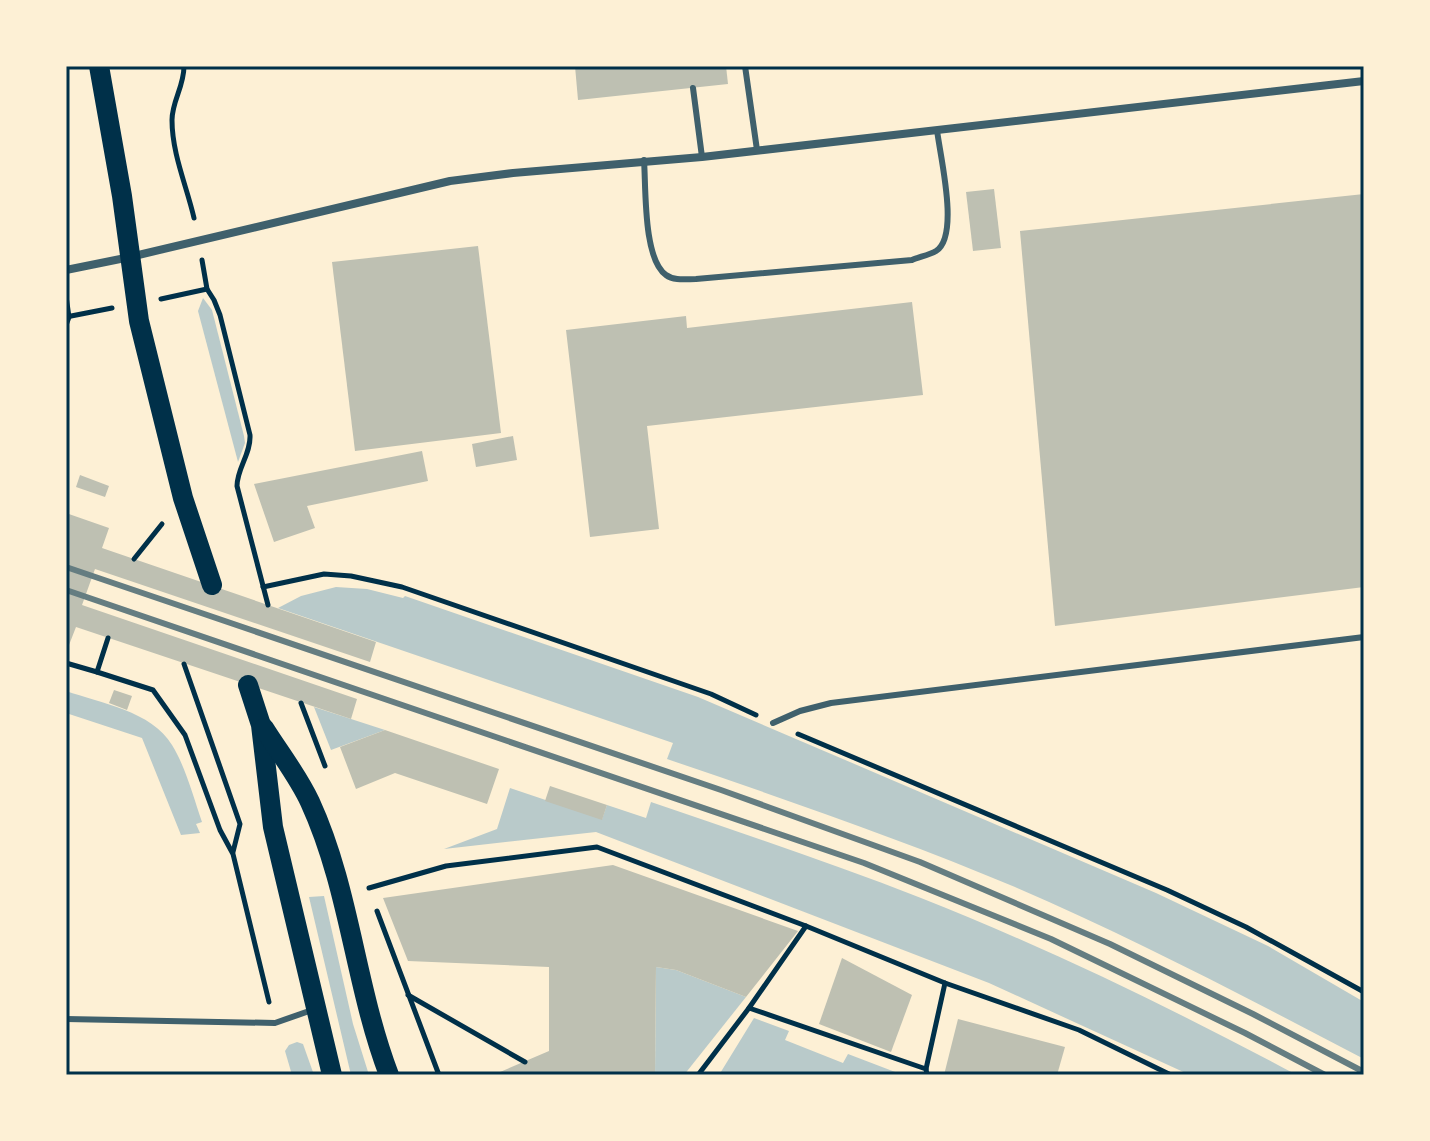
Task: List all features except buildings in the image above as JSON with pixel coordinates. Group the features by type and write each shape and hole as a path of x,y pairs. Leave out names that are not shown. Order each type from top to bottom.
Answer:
{"main road":[{"path":"99,66 121,186 139,321 183,498 212,585"},
{"path":"248,685 261,725 273,827 332,1075"},
{"path":"261,725 309,800 320,828 342,896 368,1013 389,1075"}],"street":[{"path":"66,270 450,181 644,160 702,157 1364,81"}],"lane":[{"path":"745,66 757,150"},
{"path":"693,88 702,157"},
{"path":"644,160 650,245 657,267 668,277 696,279 912,260 937,251 946,239 949,221 937,130"},
{"path":"66,395 66,420"},
{"path":"773,723 800,711 831,703 1364,637"},
{"path":"66,1019 275,1023 316,1008"}],"path":[{"path":"184,66 183,88 173,112 173,128 199,241"},
{"path":"207,289 220,315 250,435 249,450 238,474 237,486 268,605"},
{"path":"66,296 69,317 66,325"},
{"path":"134,559 183,498"},
{"path":"263,587 324,574 351,576 402,587 711,694 1180,895 1282,946 1364,992"},
{"path":"97,672 108,638"},
{"path":"66,663 153,690 185,735 220,830 233,854 275,1023"},
{"path":"184,664 240,824 233,854"},
{"path":"439,1075 369,888 446,866 597,847 806,926 945,983 1079,1030 1171,1075"},
{"path":"698,1075 806,926"},
{"path":"749,1008 926,1072 945,983"},
{"path":"407,995 525,1062"}],"shaded area":[{"path":"203,298 212,310 244,436 245,443 238,462 198,311"},
{"path":"336,587 405,596 698,697 1156,893 1268,946 1364,1002 1364,1059 1147,948 1015,887 886,836 667,759 673,743 278,608 301,596"},
{"path":"66,691 139,716 163,733 185,773 202,822 196,824 200,833 181,835 142,738 66,713"},
{"path":"314,707 385,730 331,750"},
{"path":"510,788 602,819 607,805 646,818 651,802 854,873 1064,959 1297,1075 1190,1075 989,983 596,832 444,849 497,829"},
{"path":"324,896 353,1024 369,1075 351,1075 309,897"},
{"path":"656,967 676,970 746,997 684,1075 655,1075"},
{"path":"754,1018 789,1031 785,1040 843,1063 848,1054 903,1075 719,1075"},
{"path":"297,1042 303,1044 314,1075 292,1075 285,1051"}],"railway":[{"path":"66,567 721,790 920,862 1110,944 1364,1072"},
{"path":"66,590 864,863 1051,939 1325,1075"}]}
